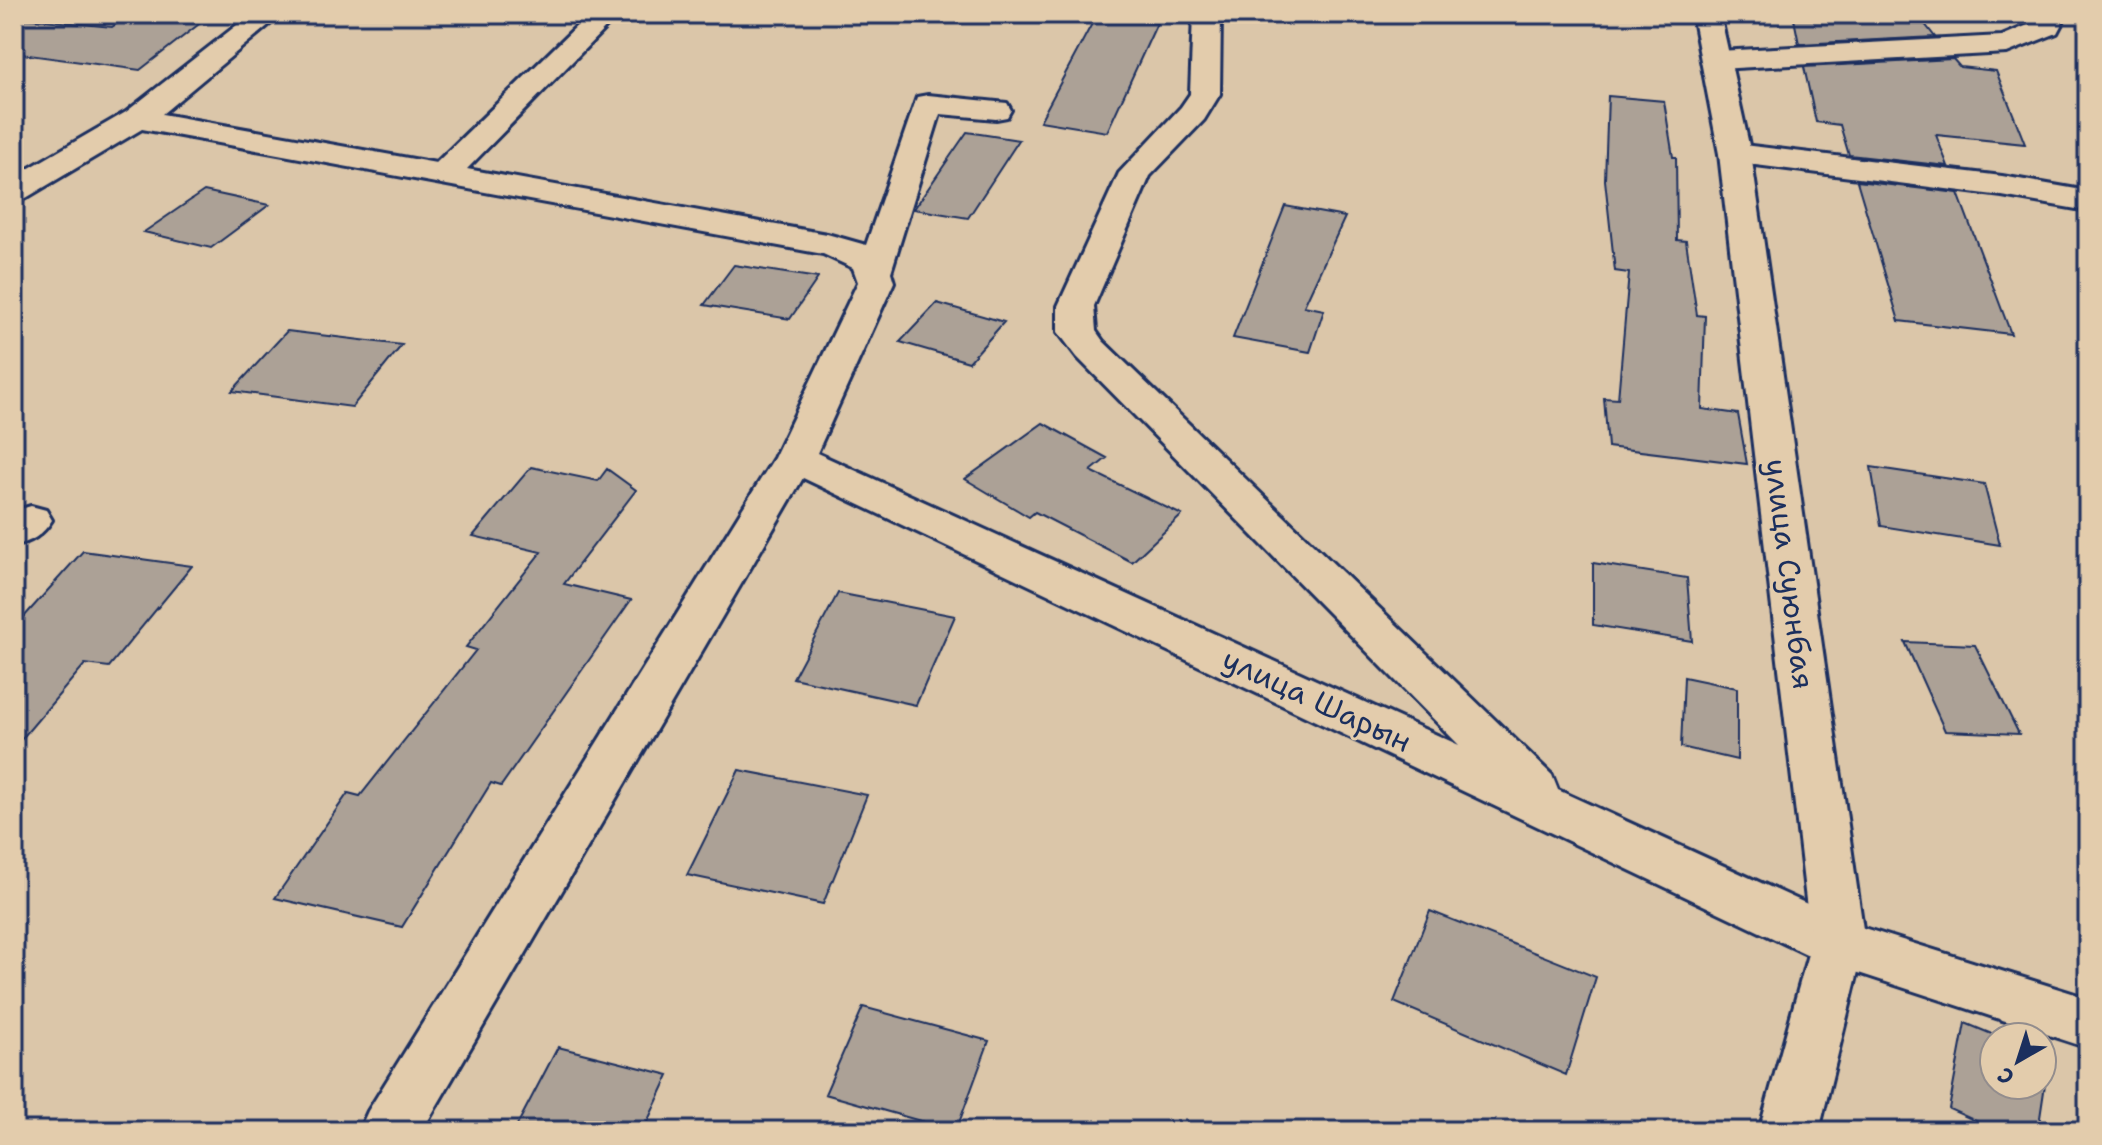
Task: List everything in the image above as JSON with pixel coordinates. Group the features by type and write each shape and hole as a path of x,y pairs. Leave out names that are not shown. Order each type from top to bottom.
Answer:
{"street":[{"path":"17,187 137,119 268,14"},
{"path":"445,173 605,14"},
{"path":"1207,14 1205,94 1193,113 1135,173 1076,306 1077,332 1090,349 1556,811"},
{"name":"улица Суюнбая","path":"1706,14 1718,60 1735,154 1838,943 1789,1131"},
{"path":"1718,60 2007,44 2047,27 2053,14"},
{"path":"389,1131 794,458 876,282 875,270 928,104 996,110"},
{"path":"137,119 827,244 865,259 875,270"},
{"path":"1735,154 2002,186 2088,201"},
{"name":"улица Шарын","path":"794,458 1838,943 2088,1023"}],"building":[{"path":"130,14 212,14 140,70 14,53 14,17 112,27"},
{"path":"1793,14 1917,14 1935,37 1799,44"},
{"path":"1096,16 1157,23 1107,132 1040,121"},
{"path":"1953,59 1960,67 1996,71 2025,144 1936,135 1948,166 1849,155 1840,125 1816,122 1804,67"},
{"path":"1608,96 1664,101 1673,157 1676,157 1677,240 1686,241 1697,315 1705,316 1702,409 1738,414 1747,464 1608,447 1604,398 1618,399 1629,273 1615,271 1605,180"},
{"path":"967,132 1019,140 968,218 914,209"},
{"path":"1857,181 1958,193 2011,334 1899,321"},
{"path":"204,191 269,205 211,248 144,232"},
{"path":"1285,206 1345,217 1304,306 1324,310 1310,352 1233,338"},
{"path":"734,265 818,278 790,319 704,305"},
{"path":"937,303 1004,322 969,362 900,342"},
{"path":"287,331 402,345 352,407 232,391"},
{"path":"1043,423 1107,458 1091,471 1182,515 1132,562 1035,512 1029,517 965,479"},
{"path":"531,467 598,481 607,469 636,490 564,584 631,600 501,786 491,783 402,927 275,898 348,793 360,796 476,650 466,647 541,552 473,536"},
{"path":"1871,467 1984,484 2000,545 1881,526"},
{"path":"83,551 192,566 109,667 85,664 14,748 14,628"},
{"path":"1593,563 1687,578 1692,641 1593,625"},
{"path":"838,593 955,616 916,705 793,678"},
{"path":"1905,642 1975,645 2019,734 1945,731"},
{"path":"1684,677 1737,688 1737,760 1681,747"},
{"path":"739,770 867,795 823,904 687,875"},
{"path":"1430,911 1596,977 1566,1075 1394,1002"},
{"path":"863,1007 989,1041 956,1131 825,1094"},
{"path":"1965,1023 1978,1028 1978,1101 2043,1101 2038,1131 1998,1131 1949,1109"},
{"path":"558,1047 669,1075 643,1131 514,1131"}]}
